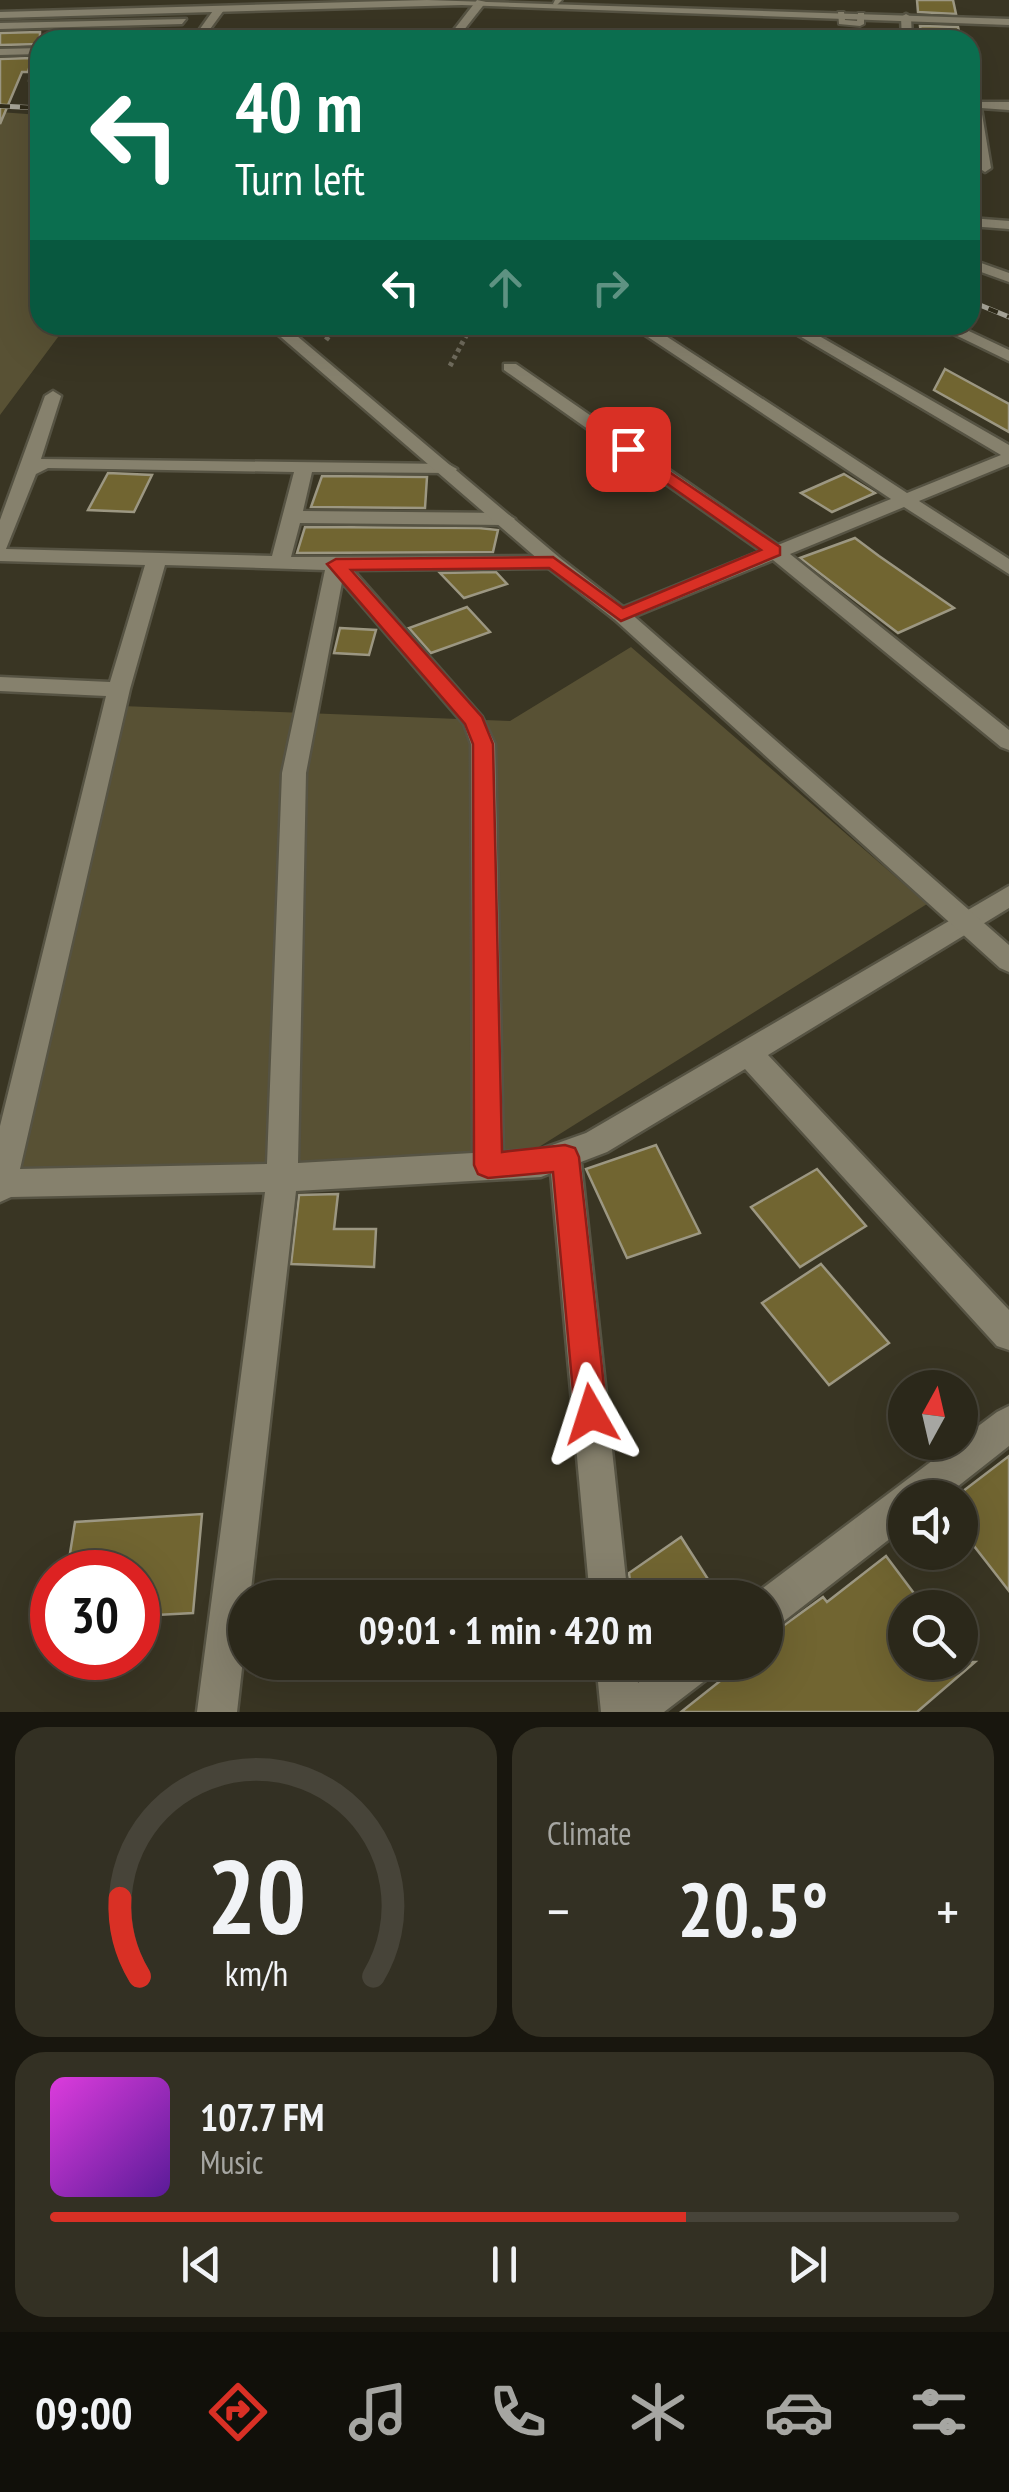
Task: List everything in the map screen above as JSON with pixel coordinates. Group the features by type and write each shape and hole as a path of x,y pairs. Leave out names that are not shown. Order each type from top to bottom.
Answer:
{"street":[{"path":"0,20 222,5 464,1 1009,22"},
{"path":"460,30 482,2"},
{"path":"204,30 222,5"},
{"path":"906,17 907,30"},
{"path":"0,20 182,20"},
{"path":"0,52 30,51"},
{"path":"980,104 1009,106"},
{"path":"980,136 985,168"},
{"path":"980,223 1009,225"},
{"path":"980,267 1009,278"},
{"path":"287,335 553,562 621,615 1009,961"},
{"path":"653,335 1009,568"},
{"path":"807,335 1009,455"},
{"path":"965,335 1009,356"},
{"path":"510,368 774,551 1009,742"},
{"path":"0,545 54,396"},
{"path":"621,615 1009,455"},
{"path":"28,471 45,463 69,461 304,470 448,469"},
{"path":"280,563 304,470"},
{"path":"292,517 504,519"},
{"path":"0,555 336,564 553,562"},
{"path":"157,560 119,689 0,1185 282,1178 541,1162 565,1157 596,1143 1009,896"},
{"path":"336,564 474,722 483,744 488,1165"},
{"path":"218,1712 282,1178 294,773 336,564"},
{"path":"0,684 119,689"},
{"path":"748,1052 1009,1334"},
{"path":"565,1157 608,1580"},
{"path":"936,1480 1009,1424"},
{"path":"783,1597 888,1517"},
{"path":"618,1680 621,1712"},
{"path":"632,1712 674,1680"}],"path":[{"path":"450,366 466,335"}],"shaded area":[{"path":"0,112 30,114 30,335 60,335 0,415"},
{"path":"631,647 927,904 523,1157 8,1171 122,706 510,721"}],"building":[{"path":"917,0 953,0 956,14 918,12"},
{"path":"920,26 959,30 921,30"},
{"path":"30,32 30,44 0,45 0,33"},
{"path":"30,58 28,72 22,72 0,124 0,59"},
{"path":"945,369 1009,404 1009,432 934,390"},
{"path":"108,473 152,475 134,512 88,510"},
{"path":"844,474 875,493 832,512 801,493"},
{"path":"322,476 427,477 425,508 311,507"},
{"path":"305,527 498,530 493,552 297,553"},
{"path":"855,538 954,608 898,633 800,558"},
{"path":"496,572 507,584 464,598 440,573"},
{"path":"467,607 490,632 431,653 409,628"},
{"path":"340,628 376,630 369,655 334,653"},
{"path":"656,1145 700,1233 627,1258 586,1169"},
{"path":"817,1169 866,1226 800,1267 751,1207"},
{"path":"338,1194 334,1229 376,1229 374,1267 291,1264 299,1195"},
{"path":"821,1264 889,1343 829,1385 762,1303"},
{"path":"1009,1456 1009,1591 978,1551 978,1480"},
{"path":"202,1514 193,1613 160,1615 160,1550 71,1550 75,1522"},
{"path":"681,1537 708,1580 630,1580 629,1573"},
{"path":"886,1556 888,1570 896,1570 912,1590 888,1590 888,1680 954,1680 917,1712 681,1712 721,1680 783,1680 783,1626 823,1597 827,1602"}],"railway":[{"path":"0,106 30,108"},
{"path":"980,305 1009,317"}],"route":[{"path":"591,1414 565,1157 488,1165 483,744 474,722 336,564 553,562 621,615 774,551 628,449"}]}
